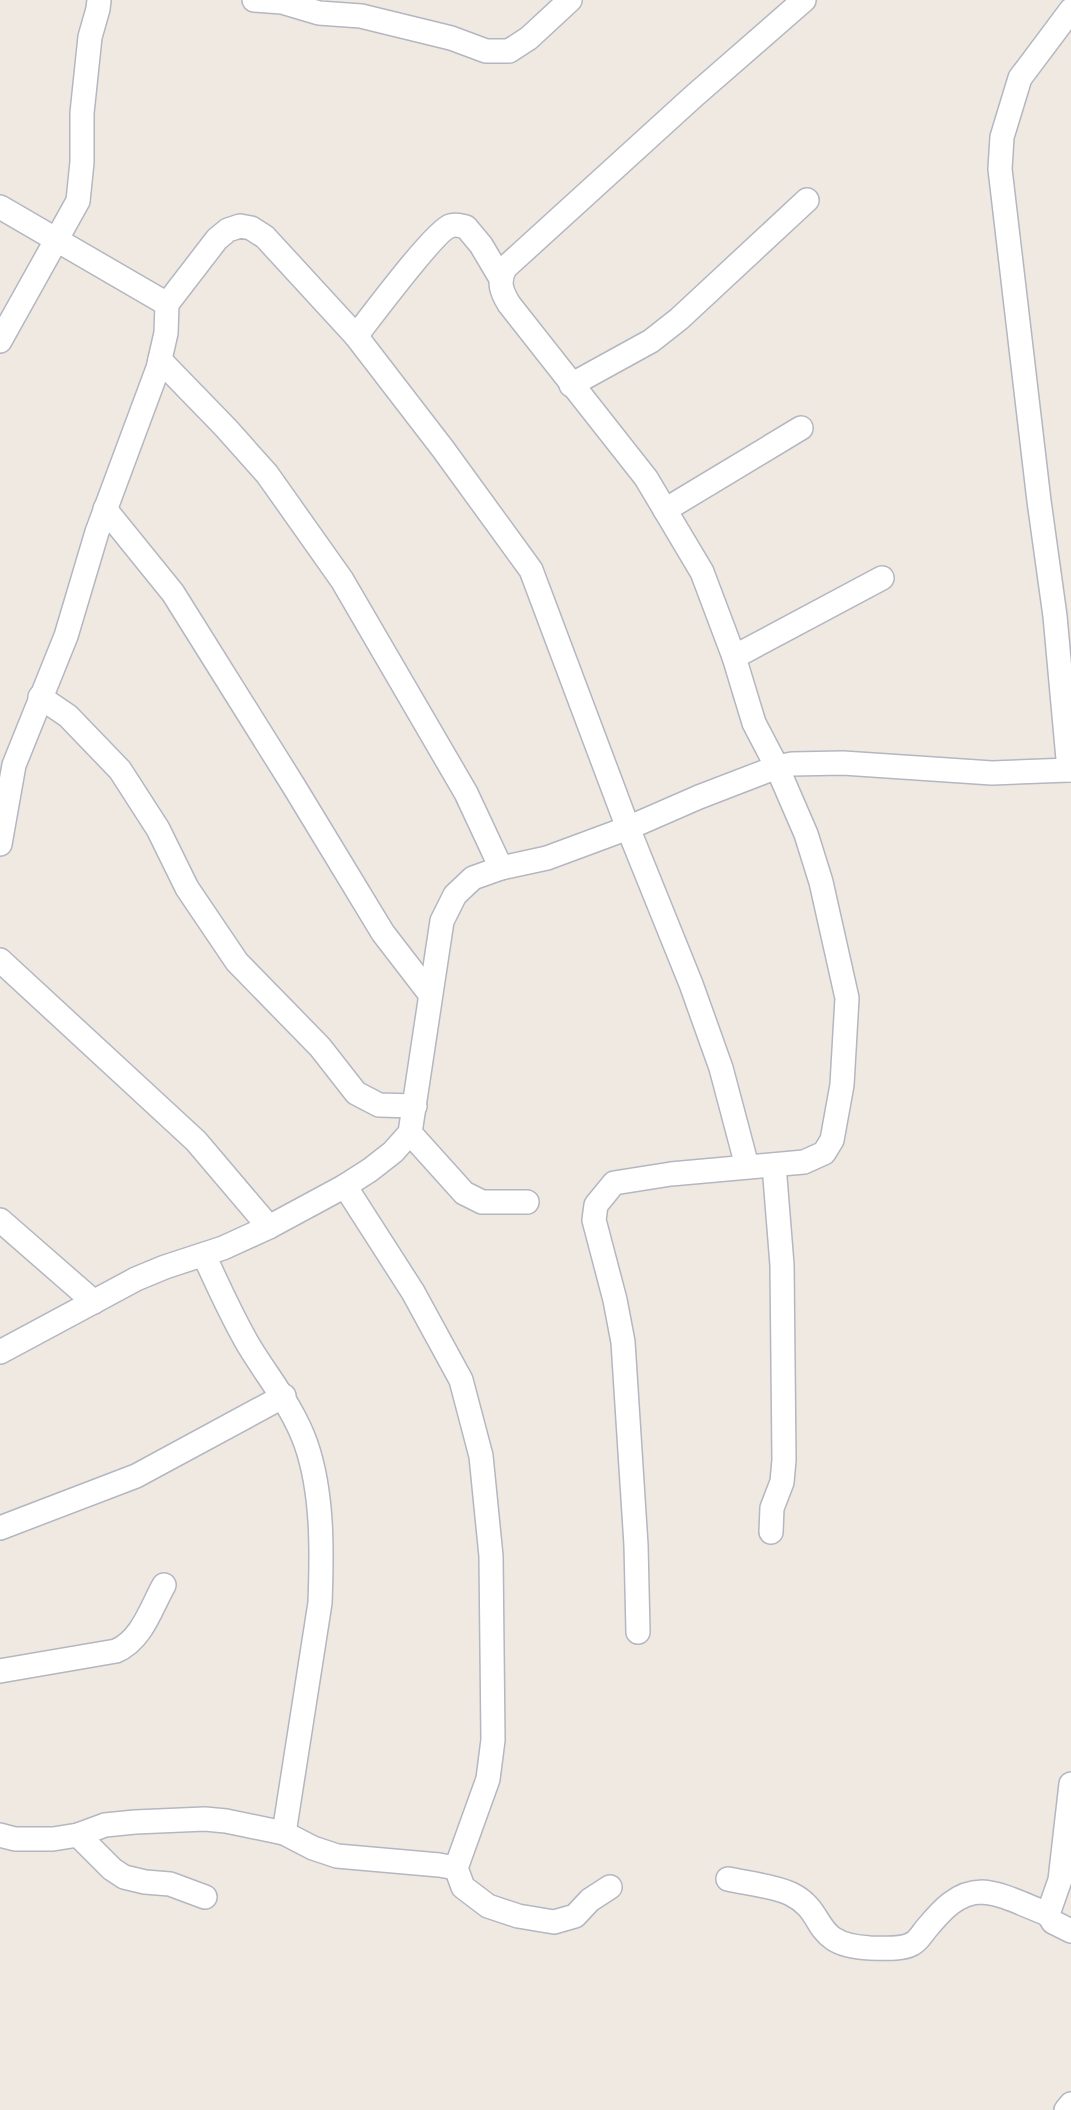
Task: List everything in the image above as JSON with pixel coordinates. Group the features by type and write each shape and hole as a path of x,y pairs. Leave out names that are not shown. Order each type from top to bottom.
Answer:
{"street":[{"path":"0,341 78,201 82,162 82,113 90,37 99,0"},
{"path":"254,0 282,2 319,13 361,16 451,38 486,51 509,51 529,38 570,0"},
{"path":"500,277 505,268 804,0"},
{"path":"0,1352 136,1279 204,1255 269,1227 345,1186 393,1152 410,1133 442,920 460,888 473,878 501,868 547,858 777,767 792,764 843,763 992,773 1070,770 1055,616 1000,169 1005,125 1020,78 1071,10"},
{"path":"571,384 651,341 679,319 807,200"},
{"path":"0,207 167,304"},
{"path":"356,336 442,231 452,225 466,227 481,245 500,277 501,290 509,304 646,478 702,572 734,657 754,723 777,767 806,834 821,882 847,998 842,1086 832,1140 824,1153 804,1161 671,1174 614,1184 596,1205 594,1220 623,1342 636,1545 638,1632"},
{"path":"0,844 14,765 66,636 105,509 160,360 166,333 167,304 217,239 228,230 240,226 251,228 265,237 356,336 531,570 628,828 691,984 721,1068 747,1166"},
{"path":"160,360 267,474 342,580 466,793 501,868"},
{"path":"665,510 802,429"},
{"path":"105,509 173,593 383,933 430,994"},
{"path":"734,657 881,578"},
{"path":"40,697 68,716 121,770 158,829 187,888 237,962 320,1047 356,1093 379,1105 415,1106"},
{"path":"0,960 197,1141 269,1227"},
{"path":"410,1133 464,1193 482,1202 527,1202"},
{"path":"771,1532 772,1508 782,1482 784,1460 782,1265 774,1165"},
{"path":"345,1186 413,1292 461,1380 468,1398 481,1456 491,1556 493,1740 488,1779 456,1868 463,1888 488,1906 518,1916 554,1922 575,1916 590,1900 610,1887"},
{"path":"0,1220 94,1302"},
{"path":"204,1255 243,1335 284,1396 306,1445 318,1512 320,1604 284,1833"},
{"path":"0,1528 136,1476 284,1396"},
{"path":"0,1671 116,1651 129,1646 164,1585"},
{"path":"1048,1914 1060,1880 1071,1784"},
{"path":"0,1835 15,1839 53,1839 78,1835 105,1825 205,1819 284,1833 313,1848 337,1856 456,1868"},
{"path":"78,1835 112,1870 124,1877 170,1884 205,1897"},
{"path":"728,1879 790,1894 809,1909 824,1932 835,1942 849,1946 891,1947 914,1943 946,1907 973,1893 995,1895 1048,1914 1053,1922 1071,1931"},
{"path":"1066,2110 1071,2104"}]}
